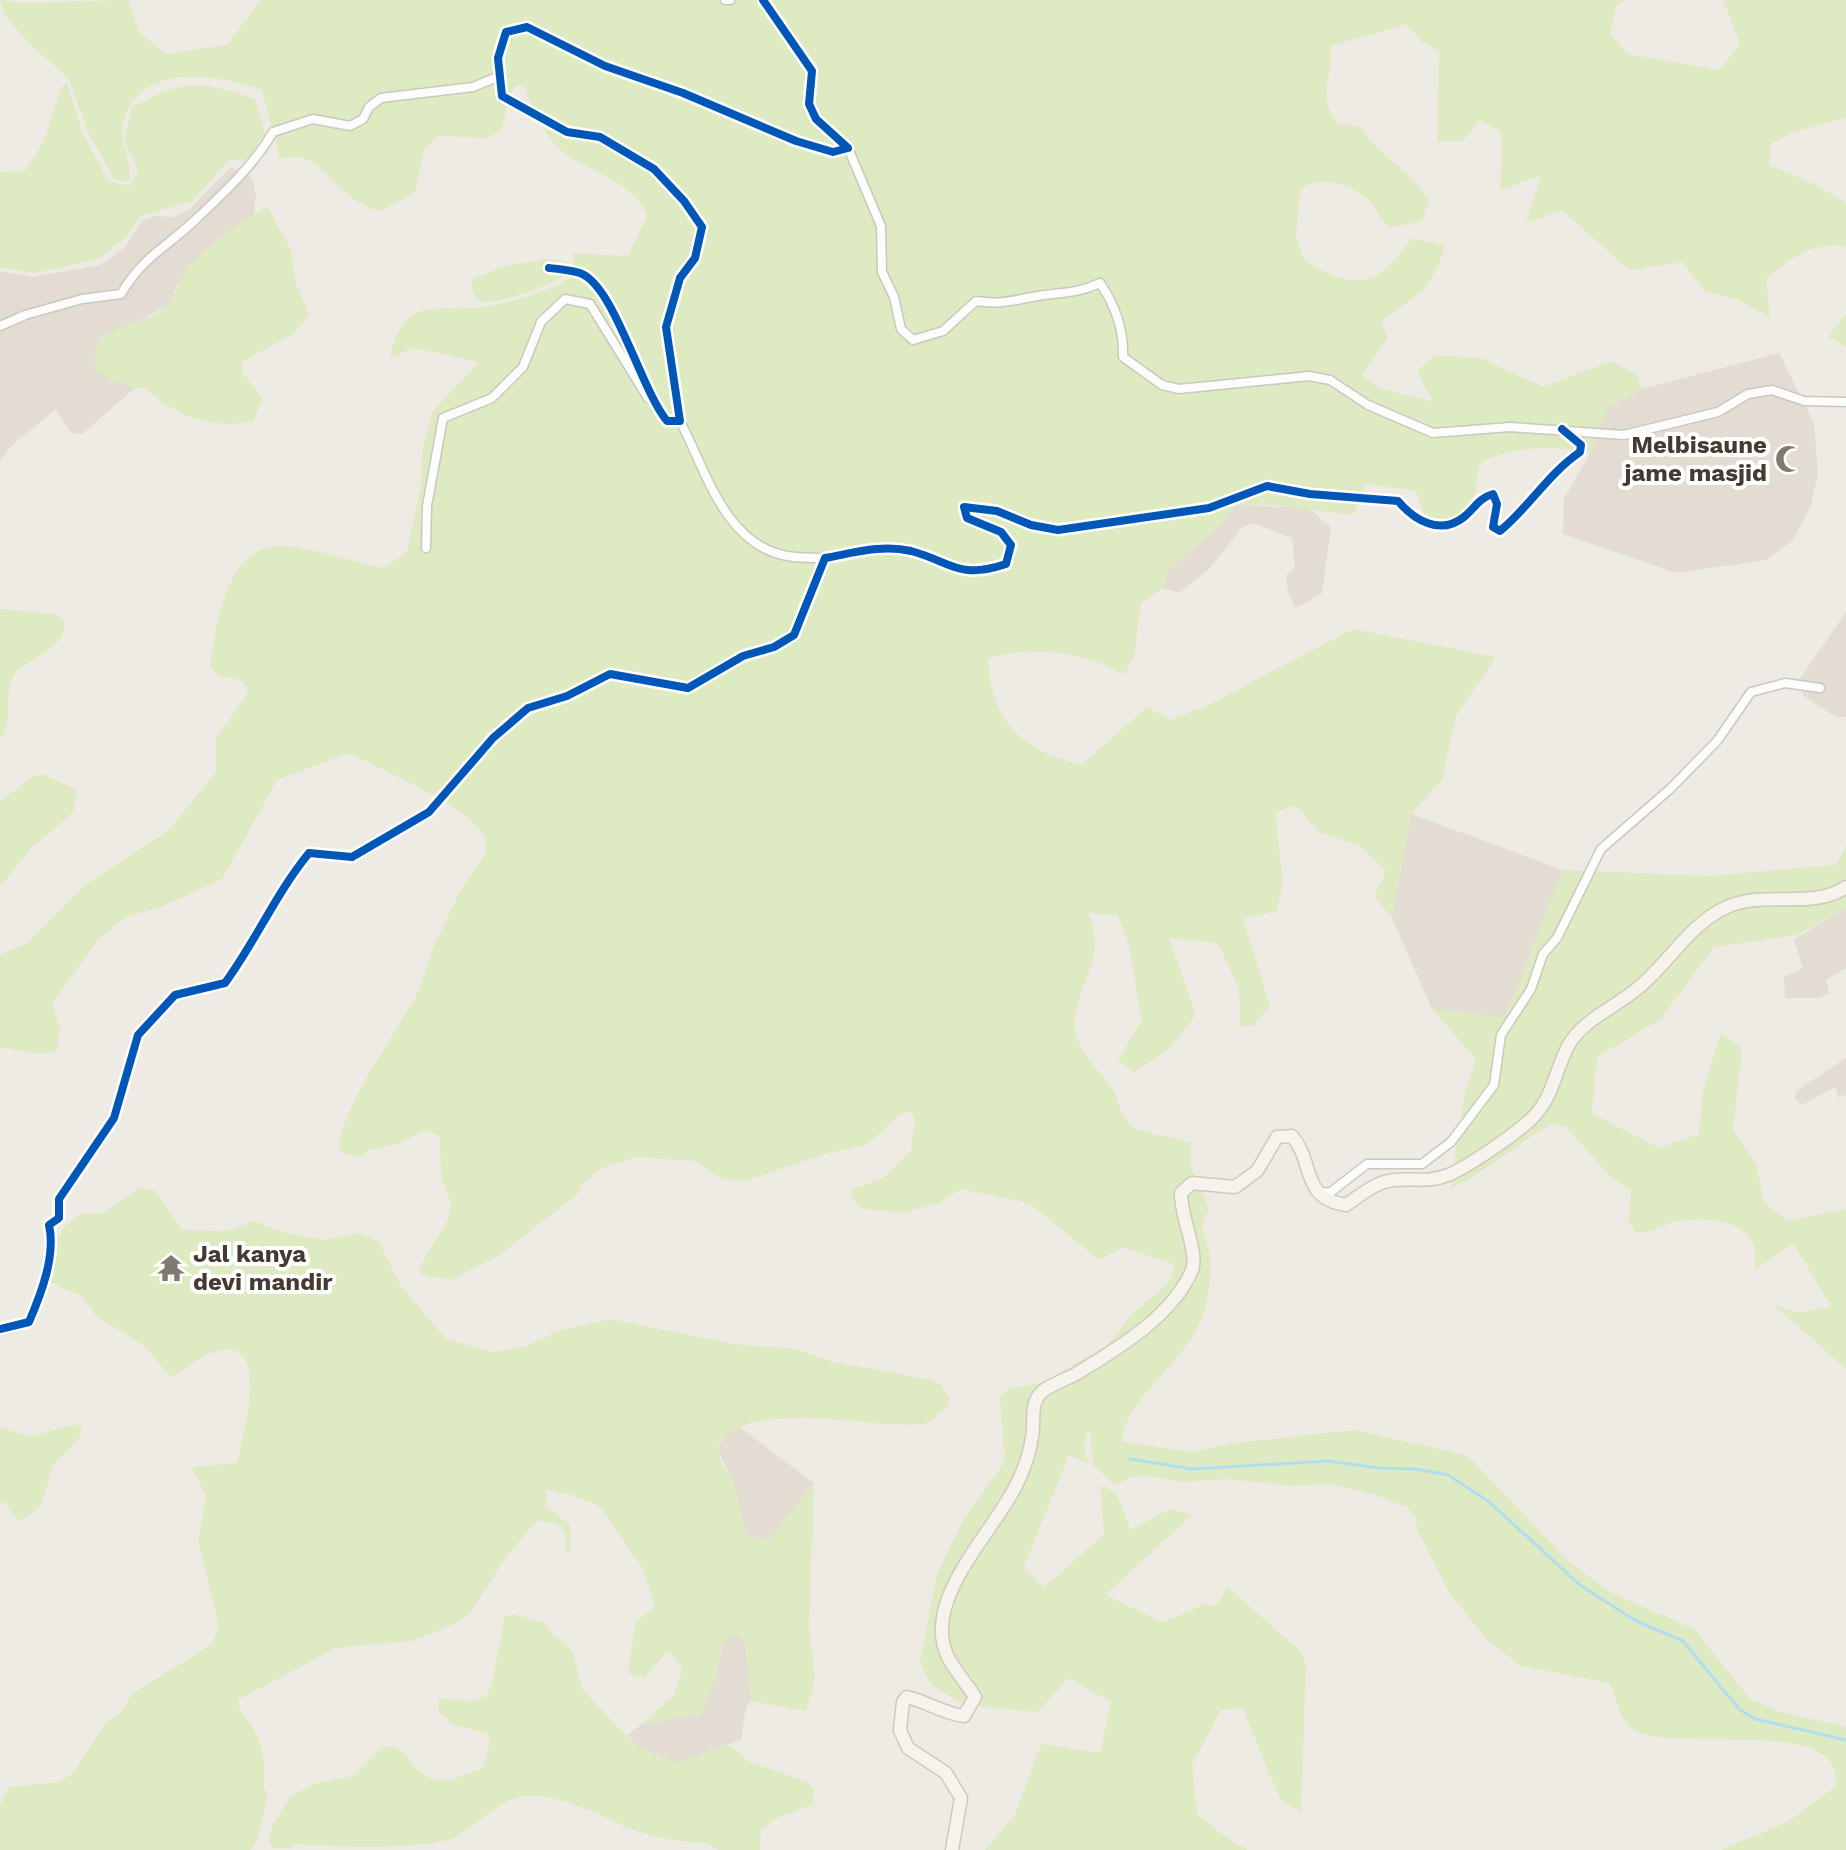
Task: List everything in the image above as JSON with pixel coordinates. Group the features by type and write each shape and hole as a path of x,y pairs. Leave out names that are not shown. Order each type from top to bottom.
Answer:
{"main road":[{"path":"952,1850 961,1798 946,1773 908,1748 900,1730 903,1702 907,1697 923,1701 943,1714 964,1716 975,1697 948,1657 941,1630 959,1571 1017,1486 1027,1461 1033,1434 1033,1406 1040,1392 1116,1350 1180,1292 1194,1266 1191,1239 1180,1213 1181,1193 1192,1183 1235,1187 1257,1171 1277,1137 1292,1136 1301,1147 1307,1174 1317,1193 1328,1203 1346,1205 1374,1185 1395,1180 1417,1182 1448,1175 1530,1121 1553,1090 1567,1047 1582,1028 1636,990 1690,932 1727,907 1759,898 1817,898 1846,887"}],"street":[{"path":"763,0 812,71 809,104 816,119 848,148 881,226 882,272 894,297 901,329 913,340 943,331 976,301 1004,305 1039,296 1074,294 1100,283 1112,302 1124,341 1123,357 1162,385 1179,389 1309,376 1330,380 1368,405 1433,433 1510,427 1624,435 1718,412 1748,394 1772,390 1804,401 1846,402"},
{"path":"848,148 833,152 796,141 683,93 605,66 527,27 506,32 498,58 497,77 502,96 567,132 600,137 654,169 684,201 702,227 695,258 680,278 666,327 680,421 729,518 744,534 785,556 825,558 871,549 896,550 909,551 957,570 991,569 1006,564 1011,545 1001,532 967,518 964,507 997,511 1031,525 1058,530 1209,508 1267,486 1310,494 1398,501 1412,518 1432,525 1450,524 1463,518 1478,502 1493,494 1497,504 1493,527 1500,531 1529,506 1550,476 1580,452 1581,445 1562,429"},
{"path":"0,326 25,315 82,299 121,294 144,260 193,222 258,158 273,132 313,119 350,126 363,119 369,107 381,98 473,87 497,77"},
{"path":"549,268 582,273 602,291 653,404"},
{"path":"426,548 427,506 443,418 492,398 523,367 541,322 565,299 590,304 636,384 667,421 680,421"},
{"path":"0,1329 29,1322 43,1289 52,1235 49,1225 59,1218 59,1199 114,1118 138,1035 175,995 225,983 248,951 290,876 309,853 352,857 429,812 493,738 528,708 567,696 610,674 688,688 743,656 774,647 794,635 825,558"},
{"path":"1317,1193 1331,1192 1367,1164 1422,1164 1451,1142 1494,1085 1501,1035 1531,989 1543,954 1557,938 1584,889 1601,849 1670,789 1717,741 1751,692 1785,683 1820,688"}],"shaded area":[{"path":"231,167 252,178 256,195 253,217 232,228 177,285 171,303 135,323 95,371 135,388 82,434 71,433 56,409 9,448 0,461 0,271 33,277 100,265 124,248 143,220 155,216 174,217 190,209"},
{"path":"1779,353 1814,423 1818,473 1811,505 1793,540 1766,560 1676,573 1563,534 1564,499 1590,453 1608,407 1642,389"},
{"path":"1235,505 1308,508 1331,527 1322,593 1296,608 1288,593 1286,575 1295,566 1292,538 1253,523 1243,527 1208,570 1179,593 1163,588 1169,569 1222,524"},
{"path":"1846,612 1846,717 1836,717 1804,696 1799,680"},
{"path":"1411,814 1563,870 1505,1018 1432,1009 1392,918"},
{"path":"1846,907 1846,968 1826,980 1829,993 1819,998 1785,998 1784,977 1803,968 1794,940"},
{"path":"1846,1058 1846,1095 1838,1097 1835,1087 1802,1105 1795,1099 1796,1091"},
{"path":"740,1427 814,1483 769,1541 745,1534 734,1483 717,1449 726,1433"},
{"path":"734,1635 745,1640 751,1701 746,1707 741,1740 676,1763 636,1746 628,1735 642,1724 701,1714 715,1679 723,1641"}],"green space":[{"path":"0,0 22,3 128,0 139,32 166,54 227,45 261,0 1625,0 1616,5 1610,34 1628,54 1720,70 1740,43 1723,0 1846,0 1846,118 1793,132 1771,143 1769,165 1818,186 1846,203 1846,247 1823,246 1802,253 1766,279 1770,317 1737,300 1703,290 1683,262 1629,270 1562,210 1526,223 1541,175 1500,191 1502,132 1480,120 1463,141 1437,142 1439,51 1421,42 1407,24 1330,46 1326,95 1331,113 1338,123 1359,127 1429,199 1422,221 1390,228 1364,196 1347,186 1319,182 1301,188 1296,236 1304,260 1338,277 1364,280 1376,276 1387,267 1412,238 1445,246 1434,273 1421,291 1381,321 1388,338 1362,375 1379,388 1433,402 1417,371 1435,355 1481,358 1543,387 1611,361 1637,375 1642,389 1608,407 1590,453 1533,449 1503,454 1479,465 1475,494 1459,520 1425,518 1416,491 1365,484 1353,515 1270,505 1235,505 1222,524 1169,569 1163,588 1141,603 1134,656 1124,675 1092,660 1058,653 1022,652 988,659 996,700 1014,730 1042,751 1081,765 1147,707 1170,720 1206,706 1353,629 1496,657 1456,716 1442,780 1411,814 1392,918 1374,896 1386,871 1360,846 1319,832 1295,805 1275,813 1283,882 1277,911 1243,919 1270,1006 1253,1026 1240,1026 1239,989 1218,943 1169,938 1196,1015 1168,1050 1134,1072 1118,1060 1142,1020 1127,940 1117,915 1088,913 1095,939 1092,961 1077,1008 1075,1021 1079,1042 1112,1088 1123,1116 1131,1125 1191,1143 1191,1168 1210,1210 1203,1221 1211,1267 1203,1315 1184,1349 1134,1410 1122,1442 1193,1452 1228,1444 1354,1430 1461,1454 1473,1461 1570,1563 1612,1593 1694,1629 1751,1700 1781,1712 1846,1727 1846,1850 1720,1850 1788,1822 1836,1786 1831,1763 1813,1750 1784,1743 1649,1735 1626,1723 1609,1683 1521,1666 1486,1639 1449,1592 1417,1530 1416,1518 1407,1507 1370,1493 1328,1484 1292,1486 1228,1479 1184,1482 1139,1475 1114,1485 1093,1465 1090,1431 1087,1429 1084,1448 1089,1464 1069,1455 1024,1567 1044,1588 1104,1534 1100,1485 1116,1493 1131,1530 1170,1509 1192,1515 1105,1595 1163,1622 1205,1604 1215,1607 1228,1587 1301,1652 1306,1664 1301,1812 1280,1799 1242,1707 1221,1710 1192,1765 1197,1813 1219,1832 1248,1850 985,1850 1015,1815 1041,1744 1100,1753 1111,1702 1069,1678 1037,1712 966,1705 931,1685 920,1662 937,1574 964,1519 1005,1461 1000,1397 1010,1389 1044,1382 1107,1345 1133,1313 1171,1278 1174,1264 1122,1247 1099,1260 1029,1203 961,1189 939,1203 902,1213 860,1208 851,1196 853,1189 883,1178 911,1151 915,1120 910,1111 899,1115 868,1144 825,1154 745,1181 721,1179 695,1161 636,1157 600,1169 579,1187 580,1192 501,1254 451,1280 422,1275 419,1268 448,1219 451,1203 441,1177 440,1136 427,1130 400,1143 370,1150 359,1158 340,1151 341,1135 358,1094 417,994 437,939 459,893 482,860 485,838 469,819 455,809 419,787 349,753 277,780 222,879 161,907 125,917 99,939 52,1003 60,1029 57,1050 42,1054 0,1047 0,955 27,943 85,885 168,831 216,772 216,739 248,692 241,680 220,676 210,666 221,610 236,572 248,558 263,549 282,546 384,568 407,552 420,489 423,447 433,411 479,362 414,348 390,358 396,336 405,322 429,310 477,308 547,290 576,274 573,253 628,256 647,216 630,191 564,153 554,143 541,124 524,87 518,85 513,88 501,130 488,138 438,136 424,150 415,192 380,211 351,197 308,160 295,157 280,159 262,90 202,77 162,81 145,89 132,102 122,130 130,174 128,182 115,180 88,132 69,79 31,45 6,17"},
{"path":"67,83 82,131 108,181 130,186 138,170 124,141 132,108 164,91 206,86 255,99 265,134 246,161 229,160 192,201 141,216 126,237 98,259 35,273 0,268 0,172 25,171 44,141 61,87"},
{"path":"267,206 291,250 296,284 309,314 295,333 243,361 242,372 263,399 253,421 223,424 195,418 169,406 145,388 135,388 95,371 95,348 103,335 152,316 171,303 187,266 232,228"},
{"path":"548,259 569,263 569,273 538,288 497,301 478,301 471,289 473,279 503,266"},
{"path":"1846,314 1846,347 1828,337"},
{"path":"0,609 56,614 65,623 57,643 24,665 12,679 7,722 0,740"},
{"path":"43,774 77,790 74,810 32,847 0,887 0,801 34,776"},
{"path":"1846,845 1846,907 1798,935 1714,947 1660,1020 1597,1057 1592,1113 1659,1148 1699,1134 1703,1090 1721,1032 1742,1048 1733,1130 1756,1164 1764,1202 1788,1221 1846,1209 1846,1369 1774,1305 1800,1313 1831,1306 1793,1243 1755,1270 1754,1246 1748,1236 1729,1224 1693,1219 1635,1232 1628,1219 1631,1190 1610,1176 1565,1126 1551,1124 1450,1189 1464,1097 1476,1059 1432,1009 1505,1017 1563,870 1707,876 1836,865"},
{"path":"139,1188 155,1190 182,1230 227,1231 254,1221 286,1233 324,1240 360,1233 379,1242 401,1286 446,1339 493,1352 520,1348 565,1329 611,1319 733,1344 796,1349 834,1362 941,1384 949,1398 948,1407 927,1423 901,1425 786,1418 759,1421 736,1429 718,1443 720,1460 734,1483 746,1534 769,1541 814,1483 809,1627 815,1679 806,1711 751,1701 745,1640 734,1635 722,1642 715,1679 701,1714 642,1724 674,1695 683,1669 672,1653 666,1652 644,1679 628,1673 636,1621 655,1608 643,1569 597,1505 569,1494 546,1490 546,1506 570,1525 570,1552 565,1552 566,1537 561,1528 537,1521 508,1554 470,1613 457,1623 412,1641 335,1648 238,1700 261,1747 263,1788 268,1792 258,1839 251,1850 0,1850 0,1805 9,1787 59,1782 73,1773 107,1721 119,1715 132,1694 206,1648 212,1643 219,1626 198,1540 206,1496 192,1467 237,1463 250,1391 249,1372 244,1358 232,1350 214,1352 171,1377 144,1346 95,1315 83,1297 48,1281 58,1238 65,1226 82,1213 104,1213"},
{"path":"76,1424 82,1427 81,1436 53,1465 41,1506 22,1520 16,1519 5,1503 0,1502 0,1427 29,1437"},
{"path":"514,1614 544,1623 551,1634 564,1642 574,1655 582,1689 636,1746 676,1763 728,1744 750,1762 810,1783 814,1791 813,1804 775,1819 761,1830 760,1850 717,1850 709,1843 658,1837 572,1803 542,1796 527,1796 507,1802 462,1833 440,1842 377,1847 296,1844 290,1849 274,1848 269,1842 272,1825 291,1796 317,1783 353,1776 383,1746 398,1748 421,1772 436,1780 452,1779 483,1768 490,1742 487,1734 452,1724 438,1711 439,1698 473,1701 486,1696 492,1684 505,1616"}],"waterway":[{"path":"1130,1459 1192,1469 1329,1461 1448,1475 1488,1501 1580,1585 1636,1621 1683,1641 1739,1709 1755,1719 1846,1740"}],"cycle path":[{"path":"549,268 580,273 592,281 615,316 657,406 667,421 680,421 666,327 680,278 695,258 702,227 684,201 654,169 600,137 567,132 502,96 498,58 506,32 527,27 605,66 683,93 796,141 833,152 848,148 816,119 809,104 812,71 763,0"},
{"path":"0,1329 29,1322 49,1262 49,1225 59,1218 59,1199 114,1118 138,1035 175,995 225,983 286,884 309,853 352,857 429,812 493,738 528,708 567,696 610,674 688,688 743,656 774,647 794,635 825,558 889,548 911,551 966,570 1006,564 1011,545 1001,532 967,518 964,507 997,511 1031,525 1058,530 1209,508 1267,486 1310,494 1398,501 1420,519 1446,525 1455,523 1493,494 1497,504 1493,527 1500,531 1558,470 1580,452 1581,445 1562,429"}],"place":[{"name":"Melbisaune jame masjid","path":"1789,459"},
{"name":"Jal kanya devi mandir","path":"171,1268"}]}
